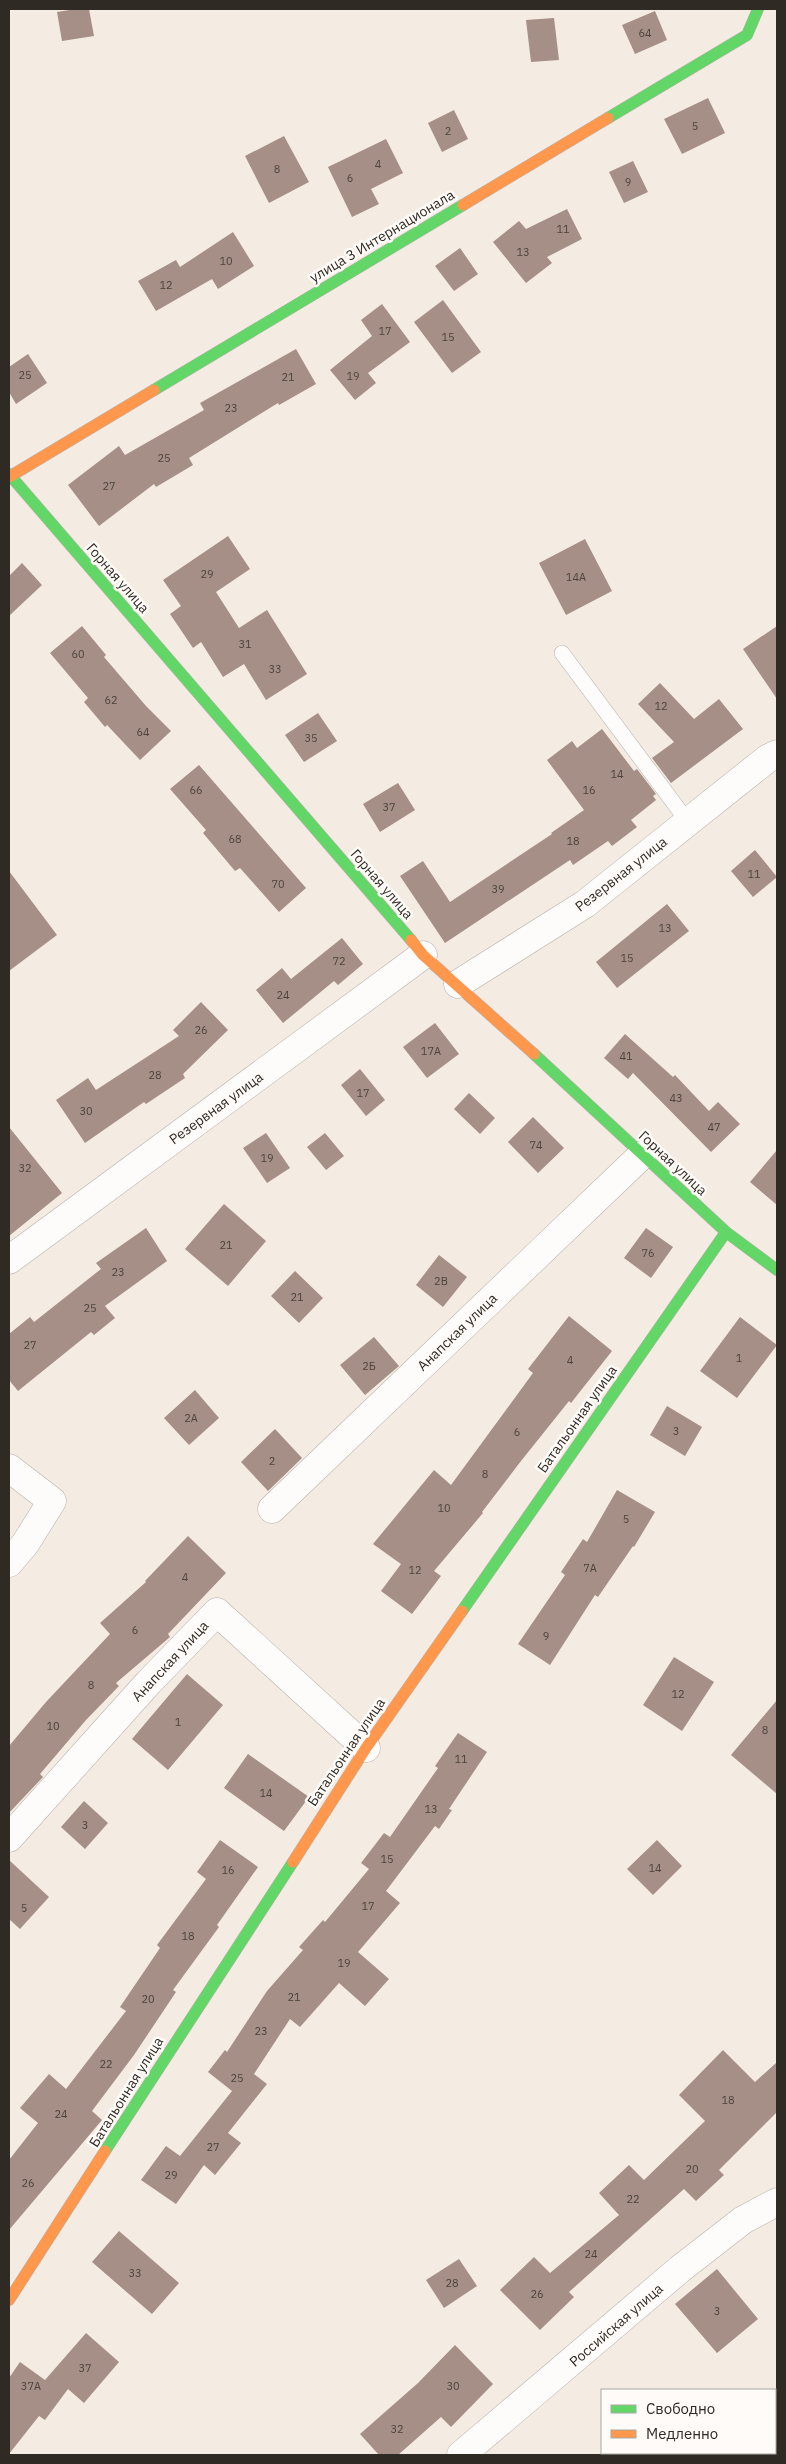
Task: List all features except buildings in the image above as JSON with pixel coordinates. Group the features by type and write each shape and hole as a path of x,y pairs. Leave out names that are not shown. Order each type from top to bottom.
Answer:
{"street":[{"name":"улица 3 Интернационала","path":"9,476 747,35 758,9"},
{"name":"Горная улица","path":"9,476 423,955 458,984 726,1232 777,1270"},
{"name":"Резервная улица","path":"458,984 586,904 767,759 777,754"},
{"name":"Резервная улица","path":"9,1260 423,955"},
{"name":"Анапская улица","path":"272,1509 642,1155"},
{"name":"Батальонная улица","path":"9,2300 366,1748 726,1232"},
{"path":"9,1468 52,1501 25,1544 9,1563"},
{"name":"Анапская улица","path":"9,1838 149,1682 217,1612 366,1748"},
{"name":"Российская улица","path":"460,2455 680,2269 743,2220 777,2202"}],"lane":[{"path":"562,653 688,822"}],"traffic: fast":[{"path":"608,118 747,35 758,9"},
{"path":"154,390 463,205"},
{"path":"9,474 411,940"},
{"path":"534,1054 726,1232 777,1270"},
{"path":"462,1611 726,1232"},
{"path":"105,2151 293,1862"}],"traffic: slow":[{"path":"463,205 608,118"},
{"path":"9,477 154,390"},
{"path":"411,940 423,955 534,1054"},
{"path":"293,1862 366,1748 462,1611"},
{"path":"9,2300 105,2151"}]}
